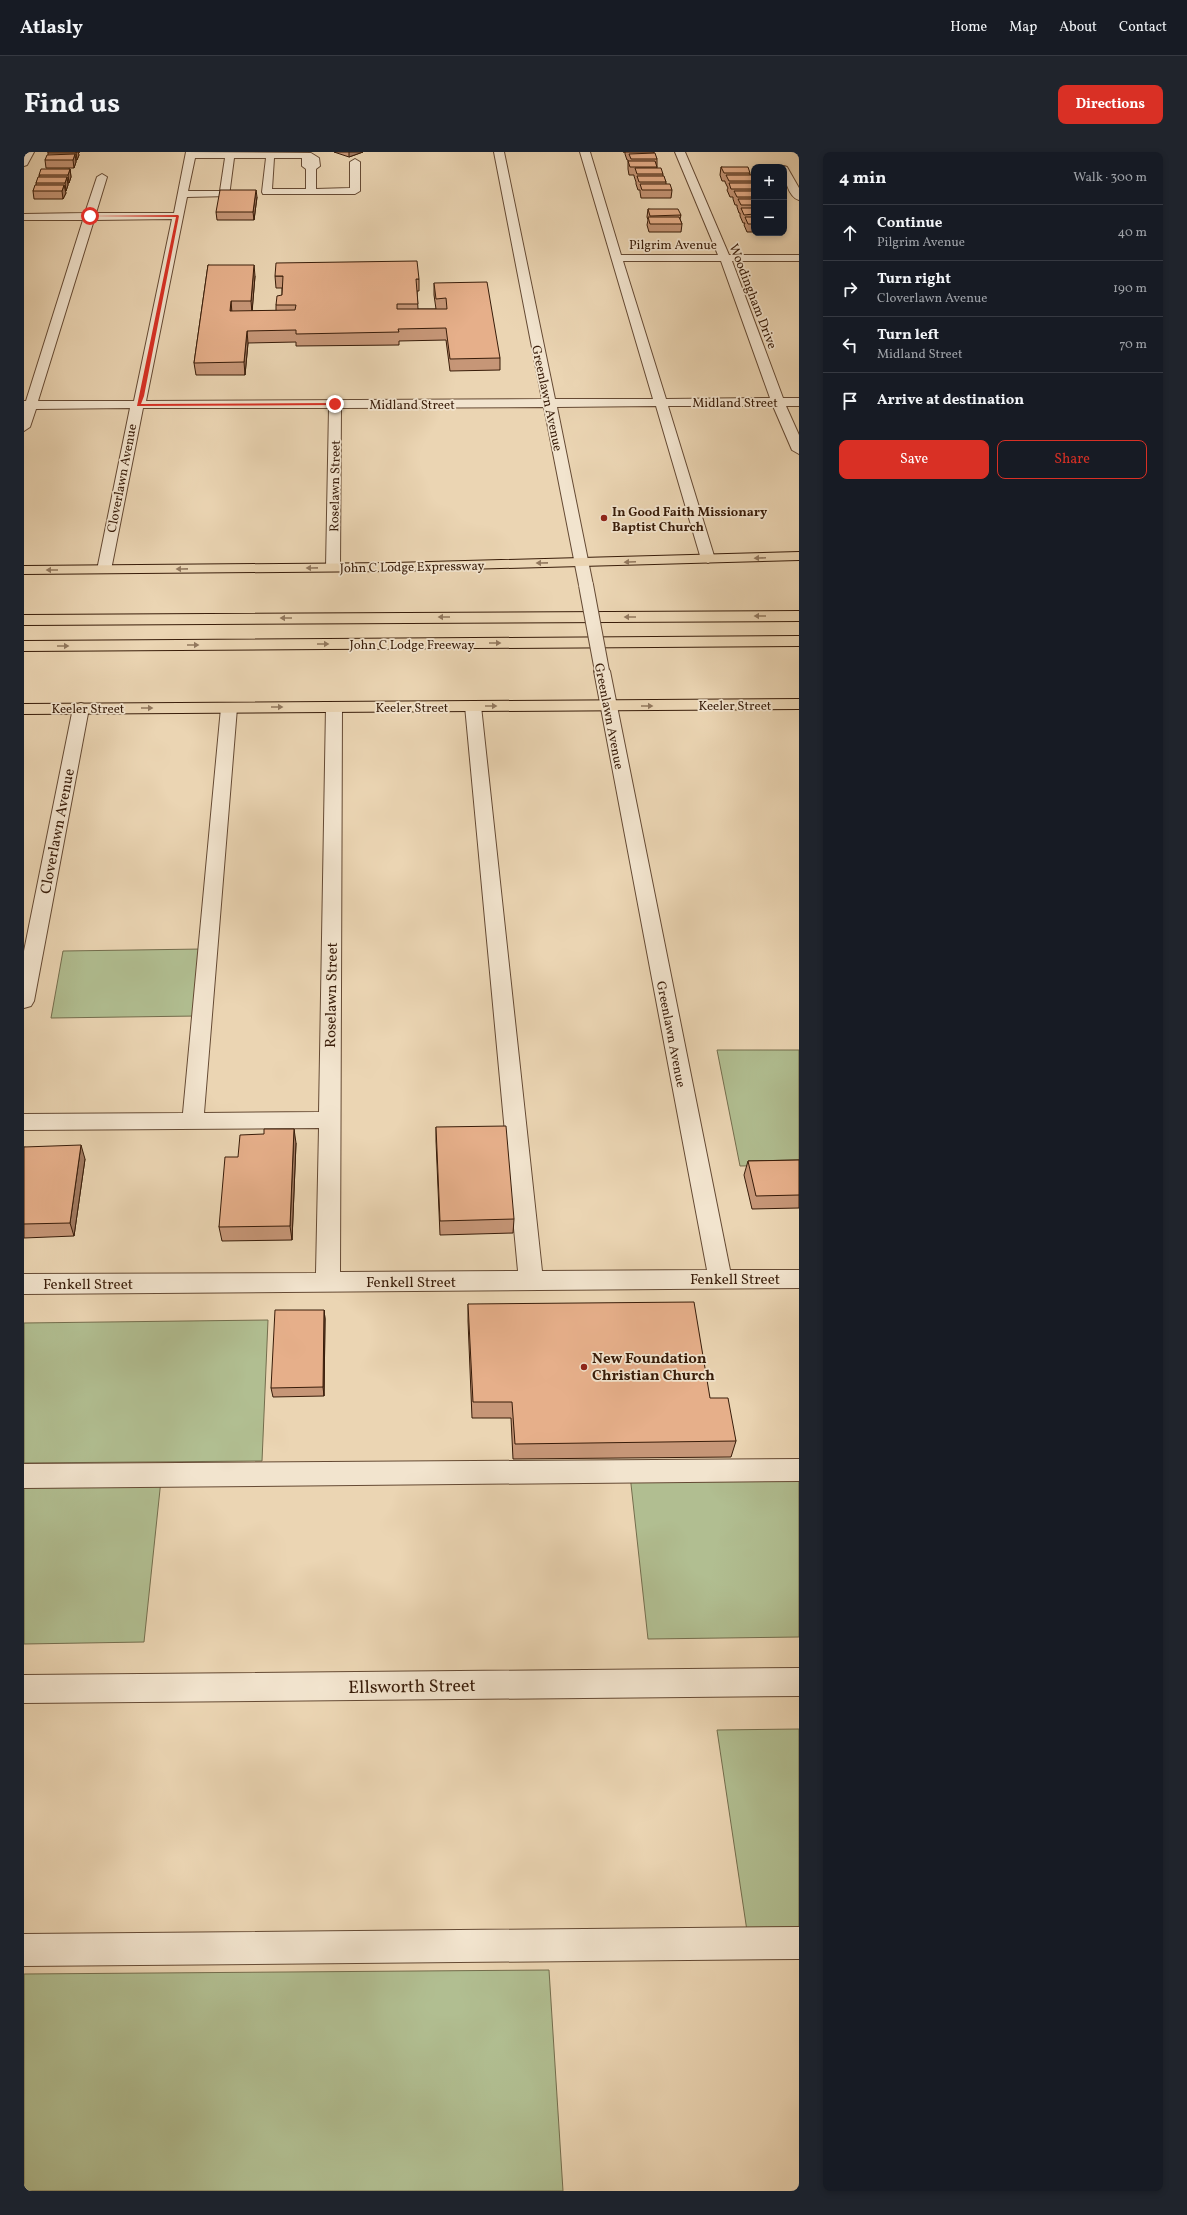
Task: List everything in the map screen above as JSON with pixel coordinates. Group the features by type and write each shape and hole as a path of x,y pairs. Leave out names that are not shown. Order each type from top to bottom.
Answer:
{"main road":[{"name":"John C Lodge Expressway","path":"24,570 333,567 799,556"},
{"name":"John C Lodge Freeway","path":"24,620 799,616"},
{"name":"John C Lodge Freeway","path":"24,646 799,641"},
{"name":"Keeler Street","path":"24,709 799,704"}],"street":[{"path":"24,163 29,152"},
{"name":"Greenlawn Avenue","path":"500,152 586,585 608,706 720,1279"},
{"path":"585,152 708,559"},
{"name":"Woodingham Drive","path":"680,152 726,258 778,402 799,450"},
{"path":"190,154 308,155 307,166 311,168 311,192"},
{"name":"Cloverlawn Avenue","path":"104,570 134,415 142,396 190,154"},
{"path":"182,194 225,194 230,155"},
{"path":"270,159 267,192 355,192 355,162"},
{"path":"787,174 799,197"},
{"path":"24,427 27,405 102,177"},
{"path":"24,216 178,216"},
{"name":"Pilgrim Avenue","path":"618,258 799,258"},
{"name":"Midland Street","path":"27,405 799,402"},
{"name":"Roselawn Street","path":"333,567 335,404"},
{"path":"473,706 531,1281"},
{"name":"Roselawn Street","path":"328,1282 334,707"},
{"name":"Cloverlawn Avenue","path":"24,1001 81,708"},
{"path":"193,1122 229,708"},
{"path":"24,1122 329,1120"},
{"name":"Fenkell Street","path":"24,1284 799,1279"},
{"path":"24,1476 799,1470"},
{"name":"Ellsworth Street","path":"24,1689 799,1682"},
{"path":"24,1950 799,1943"}],"green space":[{"path":"203,949 197,1016 51,1018 63,951"},
{"path":"717,1050 799,1050 799,1165 740,1166"},
{"path":"268,1320 262,1461 24,1463 24,1323"},
{"path":"799,1473 799,1637 648,1639 630,1475"},
{"path":"161,1480 144,1642 24,1644 24,1482"},
{"path":"799,1729 799,1930 747,1931 717,1730"},
{"path":"549,1970 563,2191 24,2191 24,1974"}],"building":[{"path":"76,152 76,153 48,153"},
{"path":"655,153 657,159 631,159 629,154"},
{"path":"75,154 73,160 45,160 47,155"},
{"path":"628,161 655,161 657,167 630,167"},
{"path":"721,167 748,167 750,173 724,173"},
{"path":"635,168 661,168 663,174 637,174"},
{"path":"41,169 70,169 68,175 39,175"},
{"path":"726,175 751,175 751,181 729,181"},
{"path":"637,176 664,176 666,182 639,182"},
{"path":"38,177 67,177 65,183 36,183"},
{"path":"729,183 751,183 751,189 731,189"},
{"path":"640,184 670,184 672,190 642,190"},
{"path":"35,185 64,185 62,191 33,191"},
{"path":"220,190 256,190 253,212 216,212"},
{"path":"734,191 751,191 751,197 737,197"},
{"path":"738,199 751,199 751,205 741,205"},
{"path":"741,208 751,208 751,214 744,215"},
{"path":"648,209 678,209 681,215 650,216"},
{"path":"648,217 679,217 682,224 650,224"},
{"path":"745,217 751,217 751,224 748,224"},
{"path":"417,261 419,279 416,279 418,304 397,304 397,309 447,309 446,298 436,299 434,283 487,282 500,358 450,359 446,328 398,329 399,332 296,334 296,330 247,331 244,362 194,363 208,265 254,265 251,301 231,301 230,311 295,310 296,305 276,305 277,296 282,295 283,276 275,276 276,263"},
{"path":"506,1126 514,1219 440,1221 436,1127"},
{"path":"264,1129 294,1129 290,1226 219,1227 225,1157 238,1157 240,1135 264,1134"},
{"path":"81,1145 70,1223 24,1224 24,1147"},
{"path":"799,1160 799,1195 756,1196 748,1161"},
{"name":"New Foundation Christian Church","path":"694,1302 710,1398 728,1398 736,1441 515,1444 512,1402 473,1402 468,1304"},
{"path":"275,1310 324,1310 323,1387 271,1388"}],"place":[{"name":"In Good Faith Missionary Baptist Church","path":"604,518"},
{"name":"New Foundation Christian Church","path":"584,1367"}],"route":[{"path":"90,216 178,216 142,396 138,405 335,404"}]}
